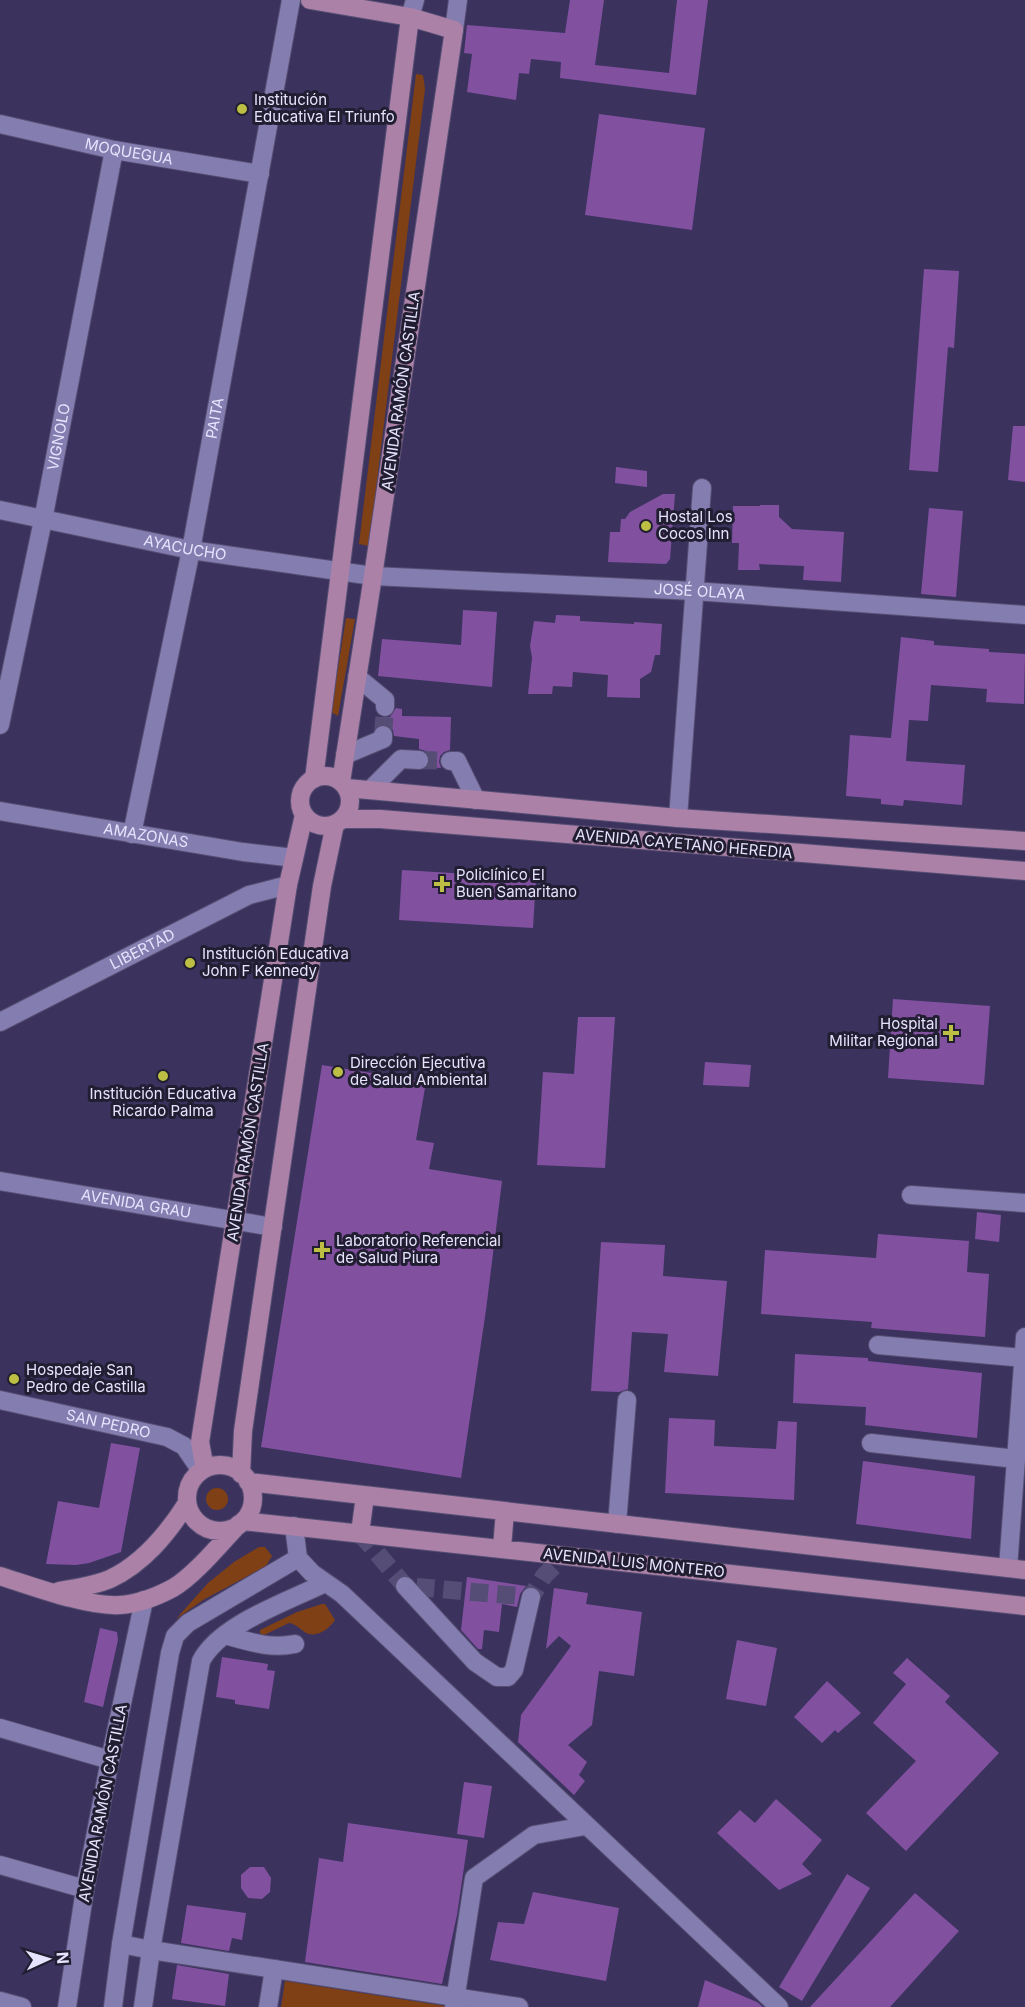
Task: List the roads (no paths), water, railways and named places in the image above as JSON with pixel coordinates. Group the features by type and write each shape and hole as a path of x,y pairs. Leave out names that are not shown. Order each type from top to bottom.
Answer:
{"main road":[{"path":"310,0 412,9 454,30"},
{"path":"314,779 412,9"},
{"name":"AVENIDA RAMÓN CASTILLA","path":"343,785 345,755 374,576 454,30"},
{"path":"0,1576 94,1602 120,1605 144,1600 174,1588 241,1523 251,1507 252,1498 245,1478 243,1431 322,886 339,822 347,814 350,801 343,785 327,777 314,779 308,783 301,795 301,809 304,815 315,824 322,826 339,822"},
{"name":"AVENIDA CAYETANO HEREDIA","path":"343,785 370,790 678,818 1025,841"},
{"name":"AVENIDA RAMÓN CASTILLA","path":"203,1470 200,1442 288,885 304,815"},
{"name":"AVENIDA CAYETANO HEREDIA","path":"339,822 380,819 1025,871"},
{"path":"52,1592 88,1586 111,1578 143,1556 169,1531 187,1503 190,1485 203,1470 224,1466 234,1468 245,1478 365,1496 1017,1569"},
{"path":"360,1533 365,1496"},
{"path":"187,1503 195,1520 212,1530 231,1529 241,1523"},
{"path":"502,1548 505,1511"},
{"name":"AVENIDA LUIS MONTERO","path":"241,1523 294,1526 502,1548 1025,1606"}],"street":[{"name":"PAITA","path":"132,834 191,550 291,0"},
{"name":"AVENIDA RAMÓN CASTILLA","path":"454,30 458,0"},
{"name":"MOQUEGUA","path":"0,124 114,150 260,174"},
{"name":"VIGNOLO","path":"0,724 43,520 114,150"},
{"path":"678,818 702,488"},
{"name":"AYACUCHO","path":"0,510 191,550 374,576"},
{"name":"JOSÉ OLAYA","path":"374,576 694,591 1025,615"},
{"path":"357,677 385,700 385,707"},
{"path":"345,755 383,737 410,760 370,790"},
{"path":"450,761 457,761 476,800"},
{"name":"AMAZONAS","path":"0,811 243,852 294,858"},
{"name":"LIBERTAD","path":"0,1022 249,895 288,885"},
{"name":"AVENIDA GRAU","path":"0,1181 273,1227"},
{"path":"911,1195 1025,1203"},
{"path":"1017,1569 1016,1459 1025,1337"},
{"path":"878,1345 1023,1358"},
{"name":"SAN PEDRO","path":"0,1400 167,1437 184,1446 203,1470"},
{"path":"617,1524 627,1400"},
{"path":"870,1443 1016,1459"},
{"path":"294,1526 298,1558 325,1583 342,1594 779,2007"},
{"path":"113,2007 121,1944 170,1653 175,1636 188,1623 298,1558"},
{"path":"143,2007 201,1661 209,1648 241,1623 325,1583"},
{"path":"405,1586 475,1662 497,1677 508,1677 514,1670 531,1596"},
{"path":"229,1598 241,1623"},
{"name":"AVENIDA RAMÓN CASTILLA","path":"67,2007 85,1889 144,1600"},
{"path":"225,1635 262,1646 279,1647 296,1644"},
{"path":"0,1728 110,1760"},
{"path":"455,2003 474,1878 534,1835 585,1826"},
{"path":"0,1865 85,1889"},
{"path":"121,1944 274,1969 455,2003 519,2007"},
{"path":"268,2007 274,1969"},
{"path":"0,2001 22,2007"}],"tunnel":[{"path":"383,735 385,707"},
{"path":"419,760 450,761"},
{"path":"360,1533 405,1586 531,1597 544,1576 565,1555"}],"place":[{"name":"Institución Educativa El Triunfo","path":"242,109"},
{"name":"Hostal Los Cocos Inn","path":"646,526"},
{"name":"Policlínico El Buen Samaritano","path":"442,884"},
{"name":"Institución Educativa John F Kennedy","path":"190,963"},
{"name":"Hospital Militar Regional","path":"951,1033"},
{"name":"Dirección Ejecutiva de Salud Ambiental","path":"338,1072"},
{"name":"Institución Educativa Ricardo Palma","path":"163,1076"},
{"name":"Laboratorio Referencial de Salud Piura","path":"322,1250"},
{"name":"Hospedaje San Pedro de Castilla","path":"14,1379"}]}
